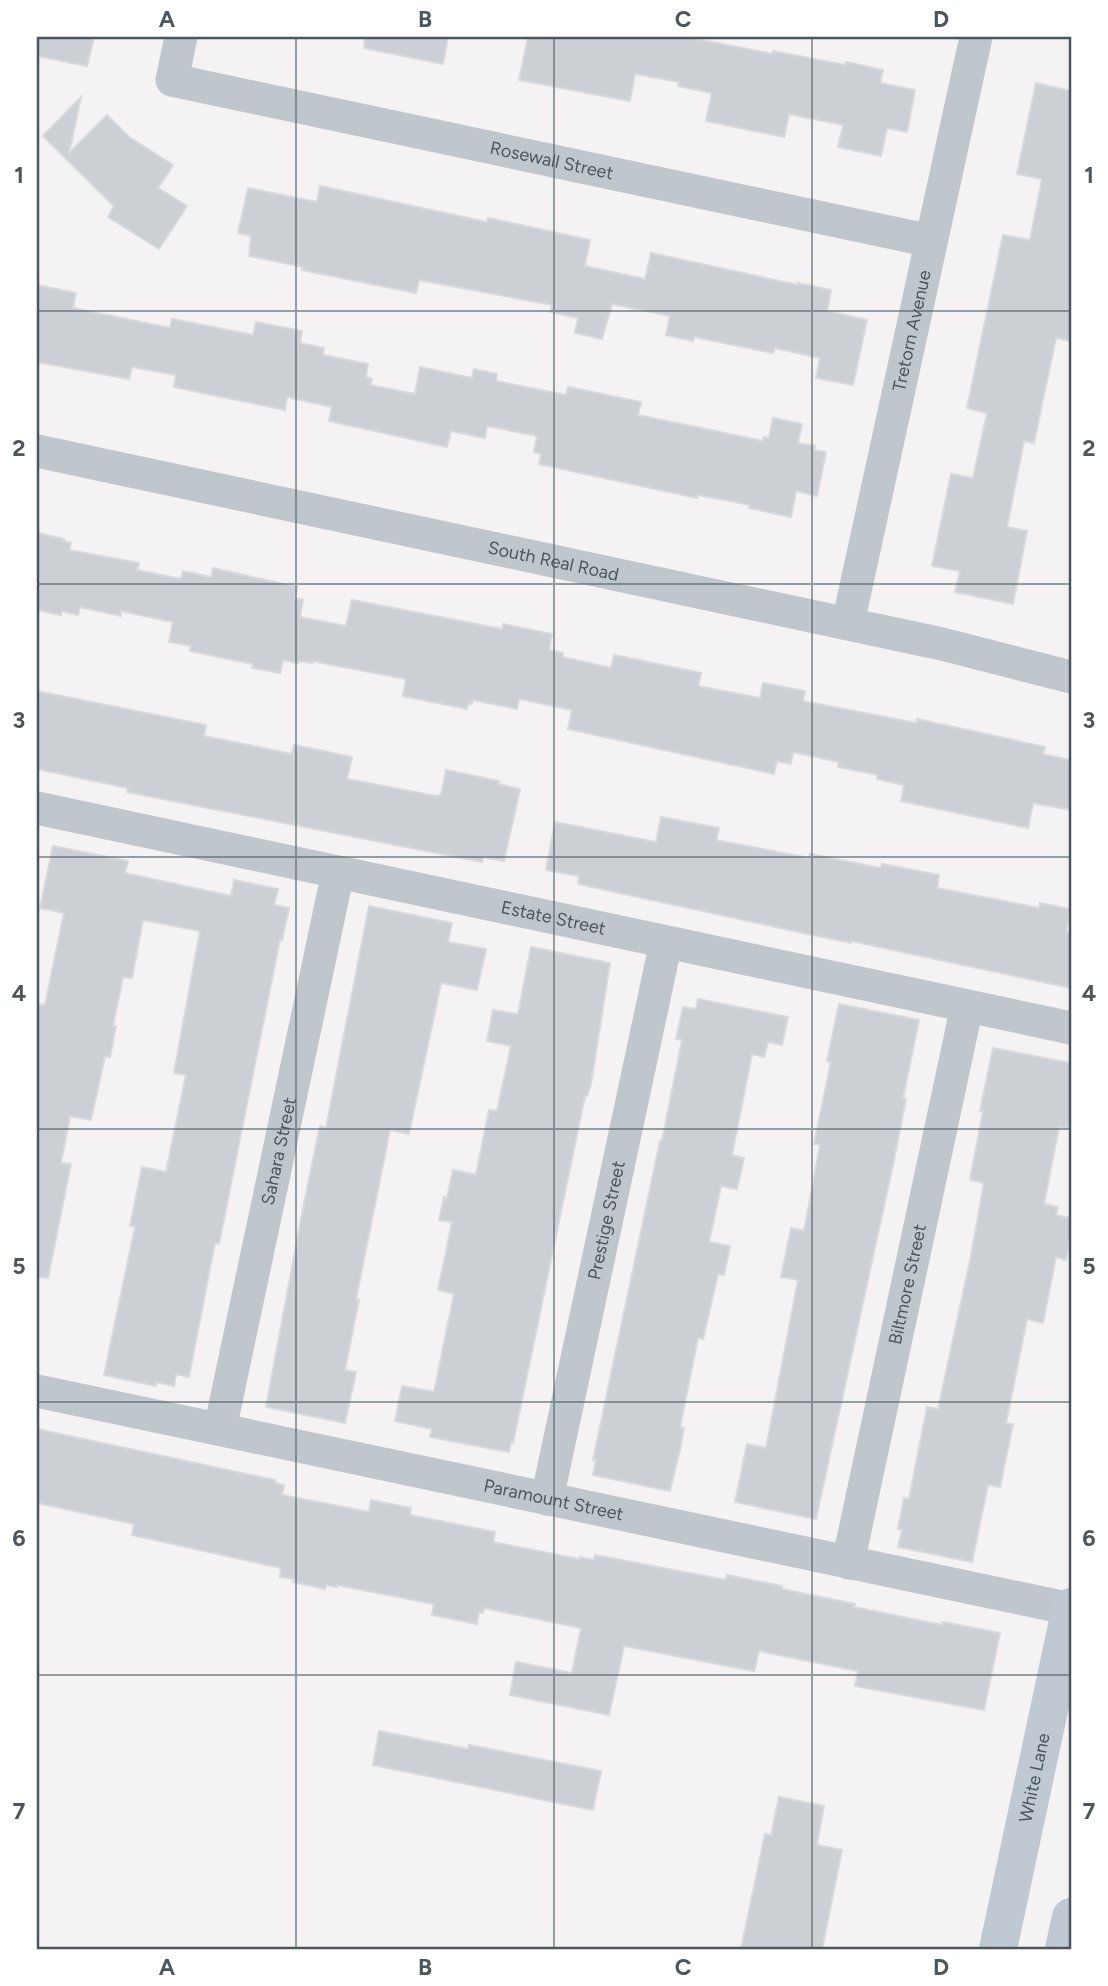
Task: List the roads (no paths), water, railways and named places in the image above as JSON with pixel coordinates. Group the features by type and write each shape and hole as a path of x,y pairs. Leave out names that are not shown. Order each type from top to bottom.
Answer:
{"main road":[{"name":"White Lane","path":"998,1949 1071,1608"},
{"path":"1025,1949 1049,1713"},
{"path":"1064,1949 1071,1917"}],"street":[{"name":"Rosewall Street","path":"181,37 172,80 931,241"},
{"name":"Tretorn Avenue","path":"848,623 976,37"},
{"name":"South Real Road","path":"37,451 848,623 1071,677"},
{"name":"Estate Street","path":"37,808 1071,1028"},
{"name":"Sahara Street","path":"220,1429 338,872"},
{"name":"Prestige Street","path":"547,1499 666,942"},
{"name":"Biltmore Street","path":"848,1563 967,1006"},
{"name":"Paramount Street","path":"37,1391 1071,1608"}]}
